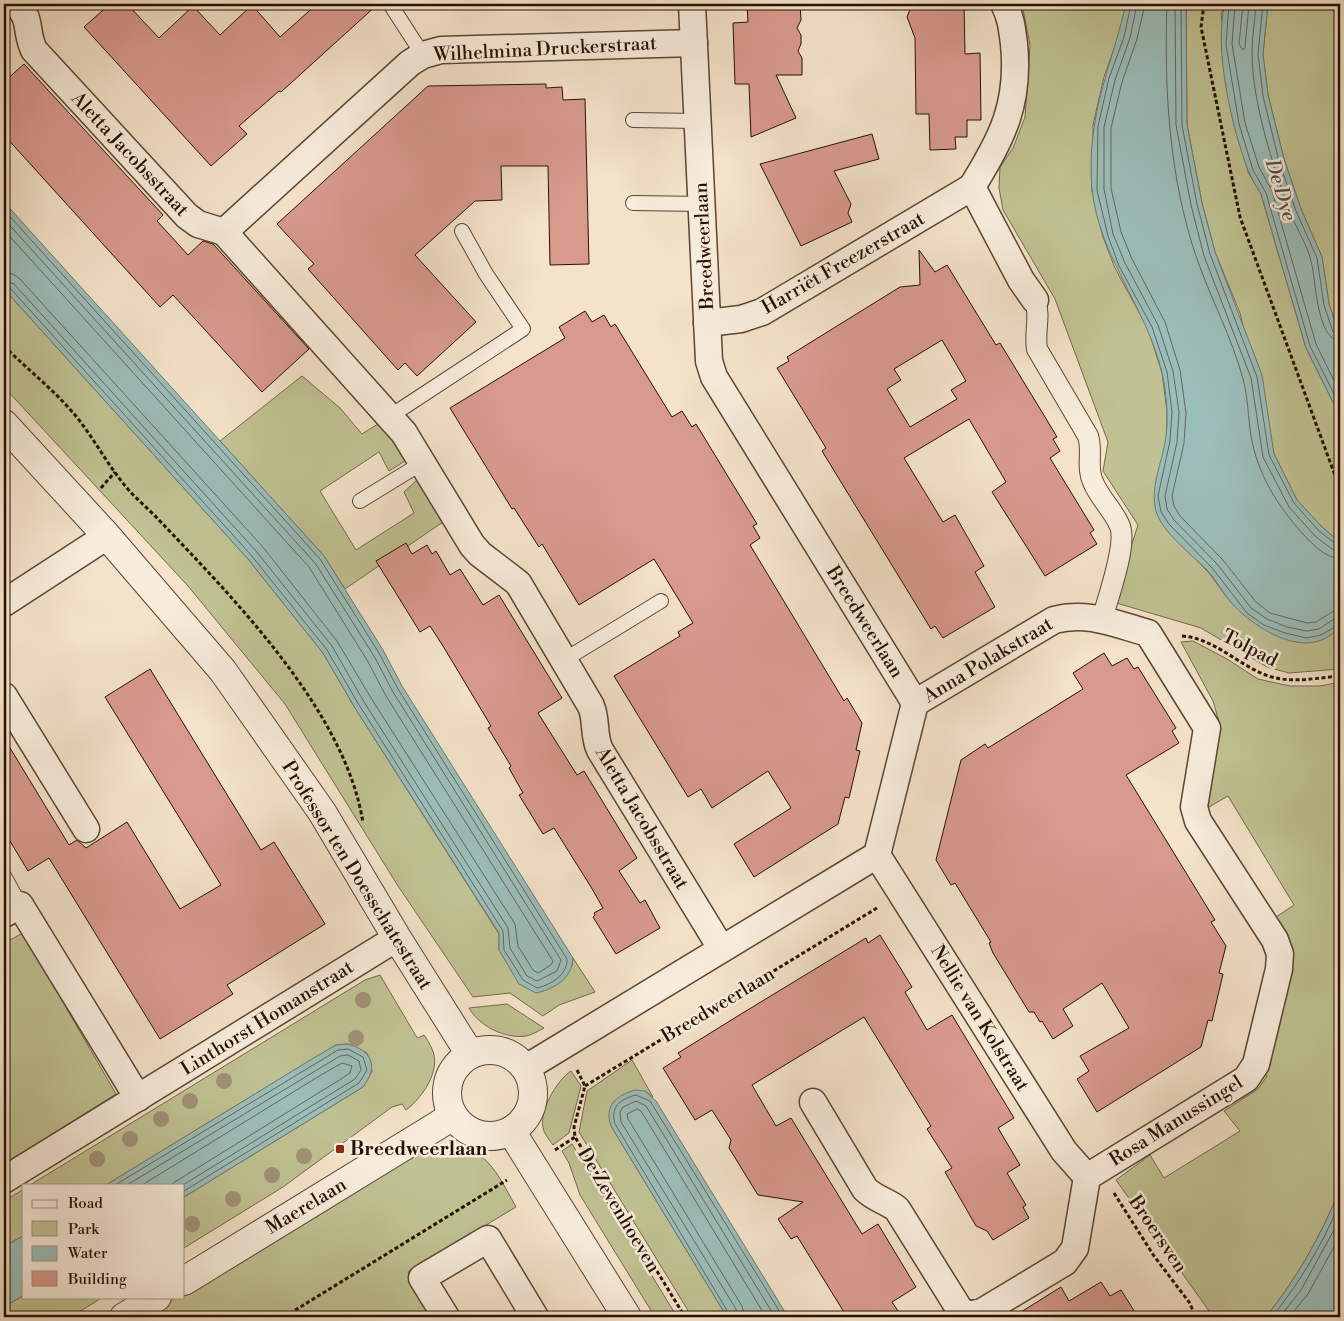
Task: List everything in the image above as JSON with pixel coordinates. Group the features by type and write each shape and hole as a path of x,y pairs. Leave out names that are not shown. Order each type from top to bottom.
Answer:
{"street":[{"name":"Breedweerlaan","path":"692,4 709,361 714,377 915,703"},
{"path":"1004,4 1011,16 1016,66 1014,95 1000,140 972,188 1021,280 1035,300 1038,310 1035,339 1037,350 1088,436 1092,448 1090,471 1092,481 1120,525 1123,540 1102,620"},
{"name":"Aletta Jacobsstraat","path":"27,7 28,39 34,50 187,216 198,224 224,232 404,433 472,545 480,554 518,583 595,714 596,741 600,750 720,948"},
{"name":"Wilhelmina Druckerstraat","path":"224,232 410,62 424,55 440,50 694,43"},
{"name":"Harriët Freezerstraat","path":"707,323 741,319 762,312 972,188"},
{"name":"Professor ten Doesschatestraat","path":"4,424 107,536 223,671 322,812 397,938 470,1054"},
{"path":"4,603 107,536"},
{"name":"Anna Polakstraat","path":"915,703 1054,620 1072,615 1102,620 1148,633"},
{"name":"Rosa Manussingel","path":"1087,1177 1246,1079 1252,1072 1279,969 1280,954 1275,940 1198,820 1194,807 1207,728 1148,633"},
{"path":"4,696 86,829"},
{"path":"526,1068 720,948 877,855 915,703"},
{"name":"Nellie van Kolstraat","path":"877,855 1064,1151 1087,1177"},
{"path":"12,910 138,1098"},
{"name":"Linthorst Homanstraat","path":"4,1180 397,938"},
{"path":"485,1050 501,1051 515,1058 526,1068 533,1084 532,1103 525,1119 512,1131 490,1136 469,1131 453,1116 447,1099 448,1082 456,1066 470,1054 485,1050"},
{"path":"813,1102 865,1189 873,1197 890,1204 897,1210 960,1310 969,1315 982,1312 1064,1262 1075,1248 1087,1177"},
{"name":"Maerelaan","path":"185,1280 453,1116"},
{"path":"512,1131 627,1317"},
{"path":"446,1317 422,1278 488,1239 535,1317"},
{"path":"124,1317 155,1298"}],"lane":[{"path":"390,4 424,55"},
{"path":"633,120 698,121"},
{"path":"633,203 702,204"},
{"path":"390,417 523,329 486,274 462,231"},
{"path":"360,501 422,463"},
{"path":"564,660 661,601"},
{"path":"4,876 12,910"}],"path":[{"path":"1204,4 1201,27 1240,217 1340,490"},
{"path":"4,346 56,394 79,421 127,488 257,625 302,687 341,751 361,808 364,827"},
{"name":"Tolpad","path":"1148,633 1198,637 1262,674 1290,681 1340,676"},
{"name":"Breedweerlaan","path":"585,1086 901,893"},
{"path":"564,1044 585,1086"},
{"name":"De Zevenhoeven","path":"585,1086 574,1127 575,1137 684,1317"},
{"path":"284,1317 534,1164"},
{"name":"Broersven","path":"1087,1177 1110,1186 1154,1256 1189,1302 1196,1317"}],"green space":[{"path":"1022,4 1126,4 1119,35 1104,77 1093,125 1092,191 1103,237 1115,268 1148,329 1162,373 1167,412 1165,527 1209,573 1228,599 1323,639 1340,628 1340,669 1289,673 1267,667 1201,628 1113,602 1138,525 1103,471 1108,442 1055,299 1003,210 999,188 1000,167 1013,148 1025,117 1030,45"},
{"path":"1186,4 1225,4 1221,15 1248,172 1261,194 1306,348 1340,416 1340,542 1323,528 1297,500 1274,454 1240,313 1215,252 1202,203 1187,125"},
{"path":"1268,4 1340,4 1340,330 1338,331 1329,304 1322,257 1301,209 1284,159 1268,95 1263,54"},
{"path":"4,289 248,559 323,653 355,708 499,934 499,950 572,966 573,958 595,992 559,1005 543,1016 510,993 473,997 398,886 285,704 188,586 4,387"},
{"path":"302,376 340,408 362,434 381,422 405,461 389,471 379,452 320,491 356,550 414,513 404,492 417,480 443,522 345,589 324,556 220,441"},
{"path":"1193,641 1227,659 1258,679 1290,686 1320,686 1340,682 1340,1189 1325,1223 1307,1256 1288,1287 1266,1317 1207,1317 1209,1311 1116,1180 1150,1155 1164,1178 1240,1131 1224,1111 1258,1089 1267,1076 1263,1072 1289,944 1276,917 1294,905 1228,796 1209,807 1206,798 1220,725 1213,701 1181,642"},
{"path":"23,933 116,1094 4,1164 4,943"},
{"path":"380,975 416,1036 418,1038 424,1035 432,1049 434,1066 429,1083 424,1091 406,1110 402,1104 392,1107 283,1187 185,1247 185,1196 363,1087 372,1071 367,1053 348,1044 336,1045 108,1184 32,1184 365,980"},
{"path":"507,1004 544,1028 526,1036 501,1033 486,1026 469,1008"},
{"path":"632,1060 653,1097 645,1091 611,1126 727,1317 692,1317 579,1132 587,1091"},
{"path":"571,1071 581,1086 569,1133 553,1145 544,1131 543,1115 554,1089"},
{"path":"572,1144 677,1317 655,1317 580,1195 569,1163 562,1151"},
{"path":"442,1145 457,1145 469,1149 480,1155 488,1163 503,1183 516,1207 408,1272 434,1317 154,1317 151,1313 174,1298 185,1298 185,1292 410,1154"},
{"path":"22,1190 22,1236 4,1247 4,1201"},
{"path":"22,1296 22,1298 101,1298 71,1317 4,1317 4,1307"}],"water":[{"path":"1126,4 1186,4 1187,125 1202,203 1215,252 1262,375 1274,454 1297,500 1323,528 1340,542 1340,628 1324,639 1312,643 1285,639 1272,634 1237,609 1209,573 1164,527 1156,511 1154,502 1155,485 1165,443 1167,425 1164,381 1146,326 1113,260 1104,237 1096,214 1092,189 1091,163 1096,116"},
{"name":"De Dye","path":"1225,4 1268,4 1263,54 1268,95 1284,159 1301,209 1322,257 1329,304 1338,330 1340,330 1340,416 1306,348 1261,194 1249,173 1236,133 1226,87 1221,42"},
{"path":"4,202 324,556 383,650 402,686 573,958 566,977 561,982 550,989 536,993 519,984 499,950 499,933 355,708 323,653 248,559 4,289"},
{"path":"348,1044 368,1055 372,1066 363,1087 185,1196 185,1184 108,1184 312,1059 336,1045"},
{"path":"635,1090 645,1091 656,1101 788,1317 727,1317 611,1126 609,1112 613,1102 622,1095"},
{"path":"1340,1189 1340,1317 1266,1317 1308,1256"},
{"path":"22,1236 22,1296 4,1307 4,1247"}],"building":[{"path":"110,4 127,4 159,38 193,6 220,35 252,5 280,37 317,4 378,4 281,92 279,91 239,126 247,134 211,166 84,27"},
{"path":"747,4 800,4 801,20 797,28 801,35 801,44 798,51 802,58 802,75 776,75 796,118 751,137 749,84 735,84 733,23 748,22"},
{"path":"912,4 964,4 965,54 980,53 981,120 967,120 967,137 955,137 956,149 930,150 929,114 916,114 915,38 907,17"},
{"path":"24,64 163,215 157,221 188,255 203,241 213,244 309,349 262,392 173,295 160,307 4,135 4,82"},
{"path":"546,84 546,88 562,87 563,100 585,99 589,264 550,265 548,166 501,166 502,200 475,201 415,255 476,322 417,376 405,363 398,370 308,269 314,264 277,224 428,86"},
{"path":"872,134 879,159 834,171 851,204 848,213 852,222 801,246 760,164"},
{"path":"919,250 935,272 947,265 996,345 1000,343 1045,417 1057,437 1053,439 1060,451 1050,458 1094,530 1090,533 1097,544 1045,576 992,492 1006,482 969,419 904,458 943,522 955,515 984,566 975,572 995,607 943,638 935,626 931,629 822,451 826,448 777,368 789,361 787,357 900,287 920,285","holes":["942,340 966,381 951,390 957,399 910,427 887,389 901,380 894,369"]},
{"path":"585,311 592,322 604,315 611,327 615,324 672,417 682,411 692,427 696,424 757,524 753,526 760,538 750,545 844,701 847,698 862,723 856,750 860,751 849,798 845,797 838,824 754,877 734,844 791,808 768,771 712,808 701,789 688,797 614,676 680,636 678,632 693,623 654,559 579,605 542,544 539,547 514,508 512,509 450,408 565,338 559,327"},
{"path":"406,543 412,554 427,545 432,554 436,551 450,575 460,569 483,605 499,595 562,698 538,713 577,775 584,771 637,858 619,871 640,903 645,900 660,928 616,954 593,917 594,913 603,908 591,887 554,828 543,834 519,795 523,793 509,768 511,766 488,728 491,726 443,646 430,626 420,632 376,561"},
{"path":"1104,653 1112,666 1127,658 1134,669 1138,667 1176,728 1172,731 1179,743 1126,775 1215,920 1211,922 1226,946 1219,973 1223,974 1212,1021 1208,1020 1201,1047 1097,1112 1077,1079 1089,1071 1080,1056 1129,1028 1102,983 1063,1009 1073,1026 1053,1039 1034,1012 1029,1012 993,953 989,943 991,942 955,883 951,885 936,860 961,760 985,744 988,748 1083,689 1073,673"},
{"path":"150,669 261,850 274,842 325,924 227,985 233,994 160,1039 49,858 28,871 4,831 4,738 69,845 77,840 86,848 127,822 180,909 221,885 105,697"},
{"path":"880,935 912,987 905,992 927,1030 952,1015 1014,1118 998,1128 1020,1165 1007,1173 1026,1205 1023,1207 1029,1218 993,1240 987,1231 976,1226 945,1172 952,1168 927,1129 931,1126 864,1017 752,1085 776,1126 791,1118 862,1234 878,1224 916,1287 892,1302 902,1317 847,1317 797,1236 791,1239 778,1219 803,1202 758,1195 729,1148 731,1140 712,1110 695,1120 663,1068 681,1057 678,1053 746,1011 866,938 868,943"},
{"path":"1101,1282 1110,1296 1121,1290 1138,1317 1013,1317 1061,1287 1069,1301"}],"place":[{"name":"Breedweerlaan","path":"340,1149"}]}
